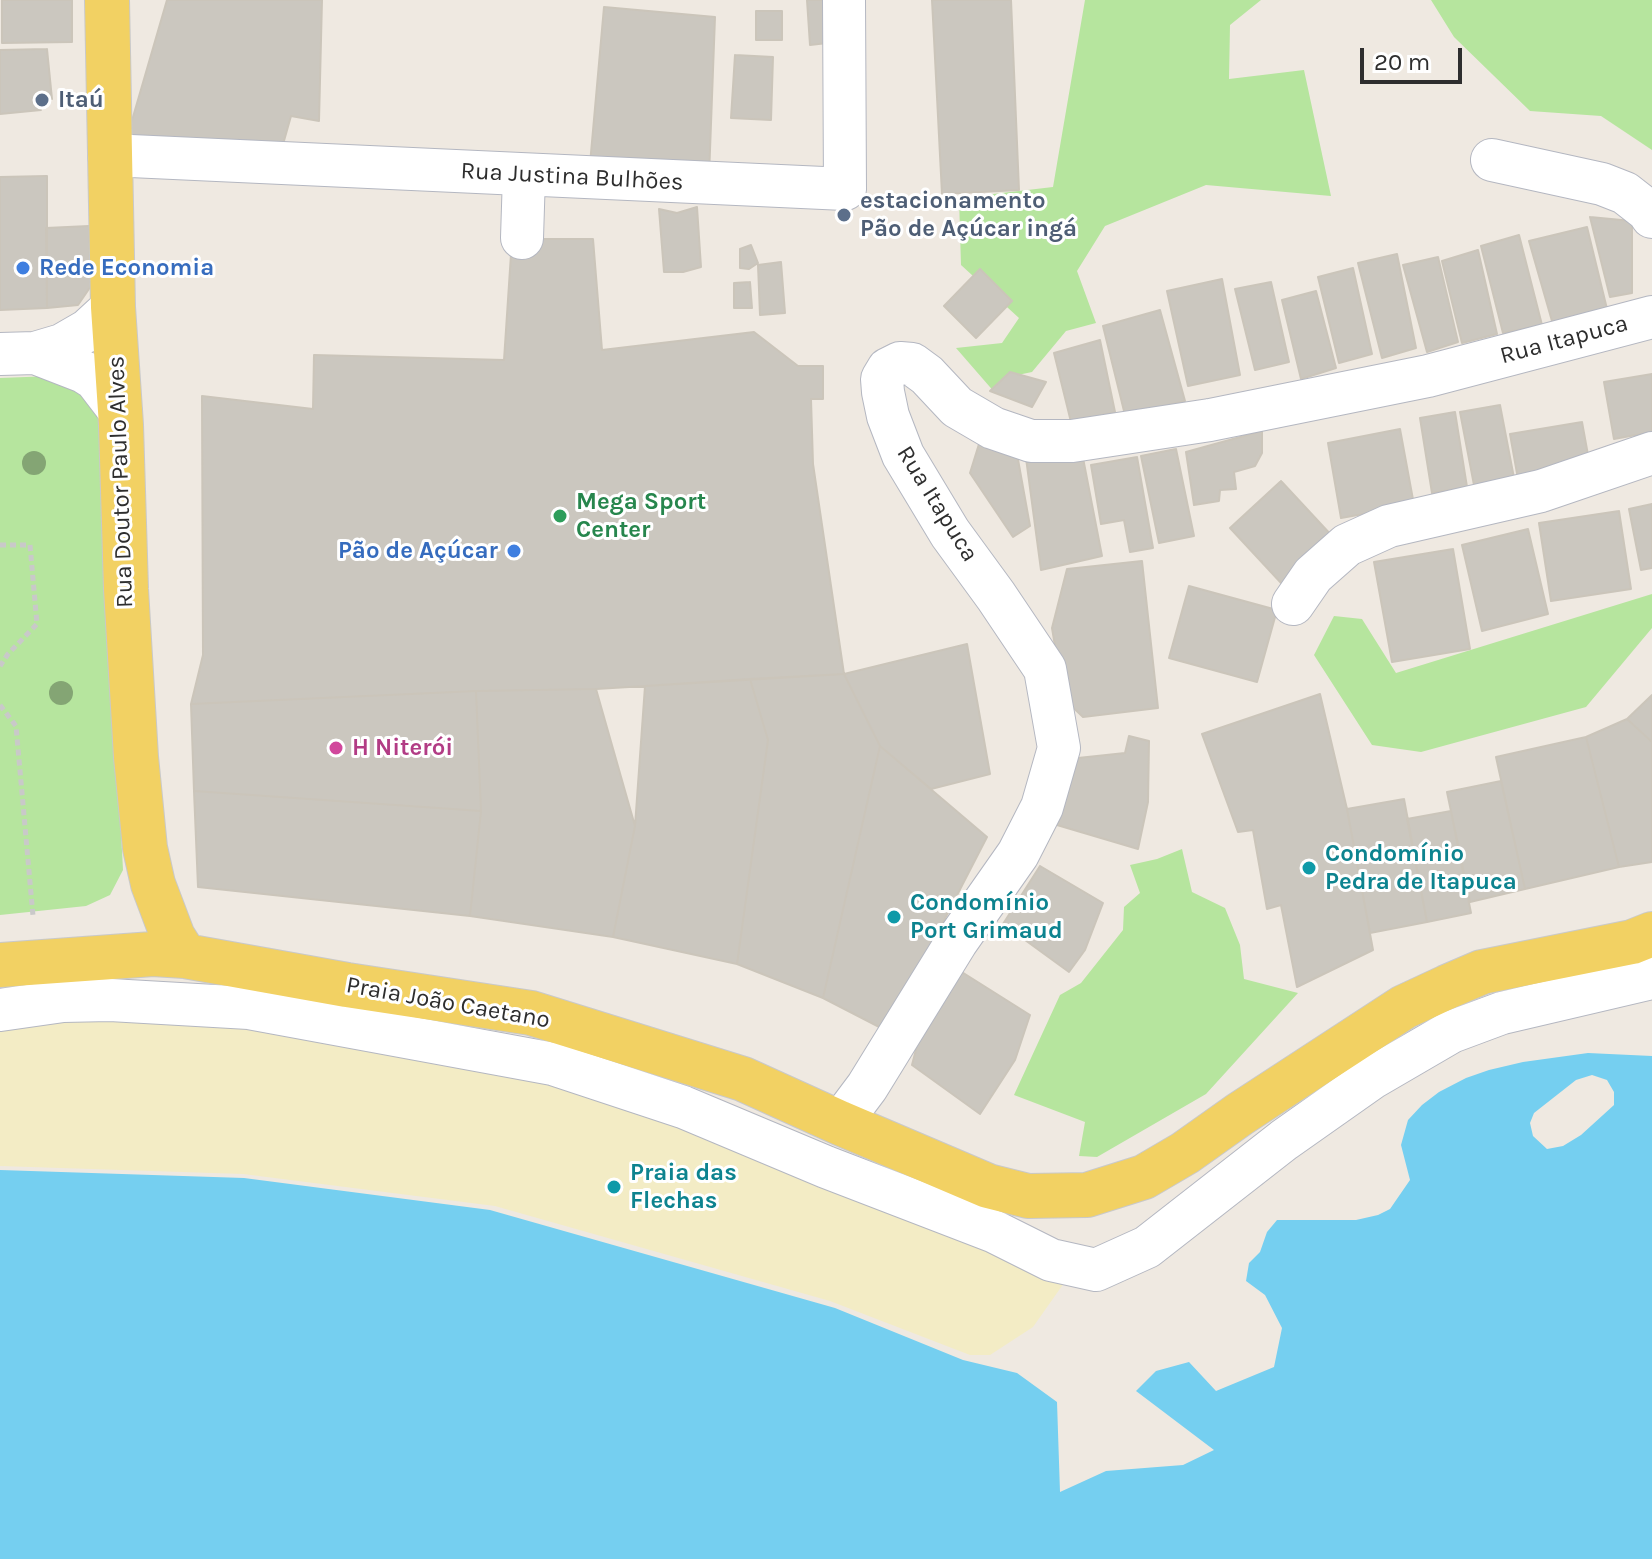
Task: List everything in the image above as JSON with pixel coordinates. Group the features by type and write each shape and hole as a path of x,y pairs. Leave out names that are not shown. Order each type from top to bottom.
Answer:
{"main road":[{"name":"Rua Doutor Paulo Alves","path":"107,0 113,307 121,413 126,605 145,848 162,911 185,956"},
{"name":"Praia João Caetano","path":"0,965 153,954 185,956 531,1013 743,1079 988,1186 1028,1196 1087,1195 1144,1177 1404,1007 1447,987 1482,972 1605,948 1652,934"}],"street":[{"name":"Rua Justina Bulhões","path":"109,155 845,189 844,0"},
{"path":"1492,160 1602,184 1625,193 1652,217"},
{"path":"522,238 524,175"},
{"path":"18,354 78,336 113,307"},
{"name":"Rua Itapuca","path":"840,1123 867,1087 957,941 1018,854 1042,807 1059,748 1045,669 950,533 903,455 888,416 883,392 882,379 888,369 900,363 912,364 927,375 957,407 993,428 1031,441 1072,441 1210,420 1428,376 1652,317"},
{"path":"18,354 84,372 95,379 121,413"},
{"path":"1293,604 1313,575 1347,545 1389,526 1541,491 1652,453"},
{"path":"0,1010 63,1001 110,1000 249,1008 553,1064 683,1107 826,1167 995,1232 1051,1260 1096,1270 1147,1247 1284,1140 1372,1078 1451,1032 1502,1013 1652,978"}],"path":[{"path":"0,545 30,545 37,624 0,666"},
{"path":"0,705 16,726 33,916"}],"green space":[{"path":"1085,0 1261,0 1230,25 1229,79 1304,70 1331,196 1206,185 1105,226 1077,271 1096,323 1066,331 1032,372 1008,377 996,394 956,348 1002,343 1019,318 961,265 959,198 1053,187"},
{"path":"1431,0 1652,0 1652,150 1601,116 1530,111 1454,37"},
{"path":"52,376 84,385 99,417 123,870 110,895 86,906 0,915 0,378"},
{"path":"1652,594 1652,628 1586,707 1421,752 1372,745 1314,655 1334,616 1362,619 1396,673"},
{"path":"1182,849 1192,892 1225,908 1240,945 1244,979 1298,993 1206,1094 1097,1157 1079,1156 1085,1122 1014,1095 1060,995 1081,983 1123,930 1124,907 1140,893 1130,865"}],"sand":[{"name":"Praia das Flechas","path":"63,1002 554,1064 1076,1266 1033,1327 990,1355 970,1355 830,1301 495,1206 243,1174 0,1166 0,1011"}],"water":[{"path":"1588,1053 1652,1056 1652,1559 0,1559 0,1170 244,1178 490,1210 835,1308 963,1360 1017,1373 1057,1402 1060,1492 1106,1471 1183,1465 1214,1450 1136,1391 1156,1371 1189,1362 1216,1391 1274,1367 1282,1328 1265,1295 1246,1281 1249,1263 1260,1252 1267,1232 1277,1220 1356,1220 1390,1209 1410,1180 1401,1145 1408,1120 1439,1092 1466,1078 1523,1062","holes":["1592,1075 1607,1080 1614,1092 1614,1105 1581,1135 1563,1146 1547,1149 1533,1136 1530,1123 1534,1113 1576,1080"]}],"building":[{"path":"2,0 72,0 72,42 2,43"},
{"path":"167,0 322,0 319,121 291,116 280,155 124,148"},
{"path":"807,0 838,0 836,42 810,45"},
{"path":"932,0 1011,0 1019,190 942,194"},
{"path":"604,7 715,17 709,177 590,164"},
{"path":"756,11 782,11 782,40 756,40"},
{"path":"47,49 52,99 39,99 41,110 0,114 0,50"},
{"path":"735,55 773,57 771,120 731,118"},
{"name":"Rede Economia","path":"47,176 47,308 0,310 0,177"},
{"path":"697,207 701,267 683,272 664,272 659,209 677,213"},
{"path":"1590,217 1632,221 1632,293 1610,297"},
{"path":"89,226 91,286 78,305 47,308 46,228"},
{"path":"1587,227 1608,313 1554,328 1529,241"},
{"path":"1519,235 1542,325 1503,333 1481,246"},
{"name":"Pão de Açúcar","path":"512,239 593,239 602,350 754,332 798,366 823,366 823,399 811,399 813,464 844,674 596,689 476,691 191,704 203,655 202,396 313,409 314,355 504,360"},
{"path":"751,245 758,263 749,269 740,268 740,249"},
{"path":"1478,250 1497,334 1462,343 1442,261"},
{"path":"1397,254 1416,348 1382,358 1358,263"},
{"path":"1438,257 1458,342 1427,352 1403,265"},
{"path":"781,262 785,313 760,315 758,265"},
{"path":"1353,268 1372,354 1339,363 1318,277"},
{"path":"980,269 1012,301 976,338 944,306"},
{"path":"1222,279 1240,375 1188,386 1167,291"},
{"path":"750,282 752,308 734,308 734,283"},
{"path":"1271,282 1289,362 1255,370 1235,289"},
{"path":"1316,291 1336,368 1301,379 1282,300"},
{"path":"1160,310 1185,401 1125,415 1103,326"},
{"path":"1100,340 1115,412 1071,422 1054,353"},
{"path":"1010,372 1046,382 1032,407 990,391"},
{"path":"1652,374 1652,432 1614,439 1604,382"},
{"path":"1500,405 1514,478 1474,485 1460,412"},
{"path":"1455,412 1467,487 1432,493 1420,418"},
{"path":"1582,422 1590,466 1518,479 1510,434"},
{"path":"1400,429 1414,505 1341,518 1328,443"},
{"path":"1262,431 1262,453 1255,466 1234,472 1236,489 1220,490 1219,501 1194,505 1186,452"},
{"path":"979,444 1017,454 1030,526 1013,537 970,473"},
{"path":"1176,449 1194,536 1159,543 1141,456"},
{"path":"1137,457 1153,548 1130,552 1124,520 1101,524 1091,465"},
{"path":"1026,458 1083,458 1102,556 1041,570"},
{"path":"1281,481 1333,537 1282,584 1230,528"},
{"path":"1652,504 1652,568 1641,570 1629,509"},
{"path":"1619,511 1631,589 1551,601 1539,523"},
{"path":"1528,529 1548,614 1482,631 1462,545"},
{"path":"1453,549 1470,649 1392,662 1374,562"},
{"path":"1142,561 1158,708 1083,717 1064,699 1052,628 1067,569"},
{"path":"1189,586 1277,610 1257,682 1169,658"},
{"path":"967,644 990,774 931,789 880,746 844,674"},
{"path":"844,674 880,746 823,998 737,964 768,740 750,679"},
{"path":"750,679 768,740 737,964 613,937 635,826 645,686"},
{"path":"596,689 635,826 613,937 470,916 481,811 476,691"},
{"name":"H Niterói","path":"476,691 481,811 194,791 191,704"},
{"name":"Condomínio Pedra de Itapuca","path":"1320,694 1347,809 1373,950 1297,987 1281,905 1267,909 1253,830 1238,832 1202,734"},
{"path":"1652,695 1652,742 1627,719"},
{"path":"1627,719 1652,742 1652,862 1619,867 1586,737"},
{"path":"1129,736 1149,741 1148,802 1138,849 1057,825 1078,758 1125,753"},
{"path":"1586,737 1619,867 1525,889 1496,757"},
{"name":"Condomínio Port Grimaud","path":"880,746 987,837 887,1031 823,998"},
{"path":"1501,781 1525,889 1470,902 1447,792"},
{"path":"194,791 481,811 470,916 198,887"},
{"path":"1404,799 1427,922 1370,933 1347,809"},
{"path":"1451,811 1471,913 1427,922 1407,819"},
{"path":"1040,866 1103,903 1085,950 1069,972 1003,924"},
{"path":"957,969 1030,1015 1015,1060 980,1114 912,1065 921,1030"}],"place":[{"name":"Itaú","path":"42,100"},
{"name":"estacionamento Pão de Açúcar ingá","path":"844,215"},
{"name":"Rede Economia","path":"23,268"},
{"name":"Mega Sport Center","path":"560,516"},
{"name":"Pão de Açúcar","path":"514,551"},
{"name":"H Niterói","path":"336,748"},
{"name":"Condomínio Pedra de Itapuca","path":"1309,868"},
{"name":"Condomínio Port Grimaud","path":"894,917"},
{"name":"Praia das Flechas","path":"614,1187"}]}
